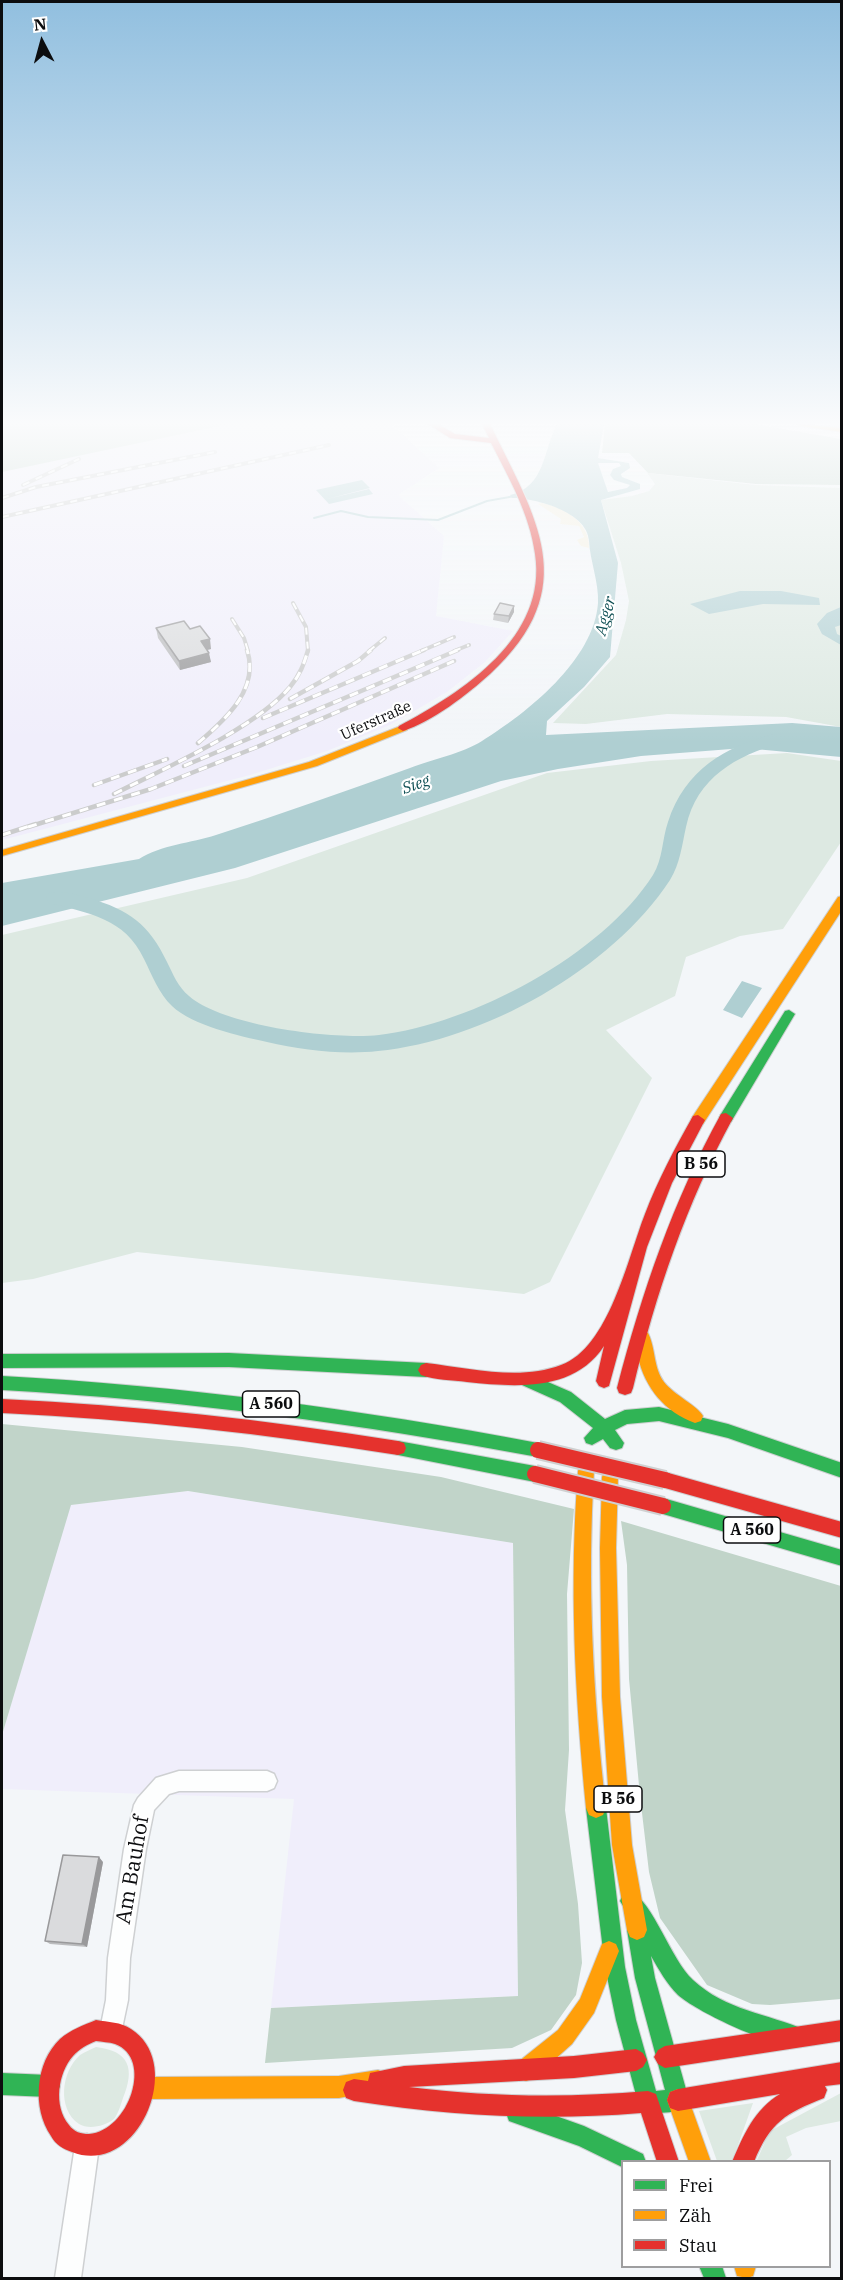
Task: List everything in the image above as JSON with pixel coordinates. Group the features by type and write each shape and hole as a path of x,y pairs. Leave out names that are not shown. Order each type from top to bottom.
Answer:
{"main road":[{"name":"Uferstraße","path":"2,853 333,758 388,736 451,703 497,663 513,645 533,609 539,590 541,564 538,544 533,530"},
{"name":"B 56","path":"648,2102 620,1991 612,1944 584,1689 581,1627 582,1514 586,1473 622,1301 658,1196 681,1146 842,900"},
{"name":"B 56","path":"678,2100 645,1978 630,1901 616,1780 611,1697 608,1548 610,1478 641,1320 663,1251 705,1157 796,1002"},
{"path":"2,1361 253,1361 540,1377 567,1371 579,1365 598,1341 622,1301"},
{"path":"641,1320 649,1377 659,1393 674,1405 716,1426 842,1471"},
{"path":"517,1377 565,1393 599,1412 616,1443"},
{"name":"A 560","path":"2,1383 242,1400 407,1425 538,1450 665,1480 842,1530"},
{"path":"599,1412 623,1403 649,1414 716,1426"},
{"name":"A 560","path":"2,1407 219,1420 354,1440 534,1474 663,1506 842,1558"},
{"path":"630,1901 649,1926 659,1950 675,1976 693,1993 740,2020 799,2037"},
{"path":"526,2070 565,2037 587,2006 612,1944"},
{"path":"96,2030 112,2030 124,2035 134,2044 141,2056 145,2071 144,2088 140,2106 130,2123 117,2136 102,2144 87,2146 73,2142 61,2134 53,2120 49,2104 49,2086 55,2067 66,2049 80,2037 96,2030"},
{"path":"144,2088 339,2087 404,2077 526,2070 665,2057 842,2030"},
{"path":"339,2087 407,2100 499,2107 597,2108 678,2100 842,2073"},
{"path":"2,2084 49,2086"},
{"path":"744,2160 755,2131 777,2105 792,2096 842,2084"},
{"path":"678,2100 699,2160"},
{"path":"648,2102 667,2160"},
{"path":"499,2107 584,2136 631,2160"}],"street":[{"name":"Am Bauhof","path":"112,2030 117,2000 119,1958 145,1805 163,1785 179,1781 267,1781"},
{"path":"68,2278 87,2146"}],"shaded area":[{"path":"2,530 438,530 444,536 436,616 513,631 485,662 447,692 390,725 327,751 250,775 2,840"},
{"path":"611,530 841,530 841,727 786,717 667,714 586,724 553,723 616,655 629,601 621,563"},
{"path":"787,753 841,761 841,842 783,929 740,936 686,957 675,996 606,1030 652,1078 550,1282 524,1294 137,1252 33,1279 2,1283 2,935 247,878 547,773 651,761"},
{"path":"188,1491 513,1543 518,1996 271,2008 294,1799 2,1789 2,1735 70,1505"},
{"path":"96,2047 107,2049 123,2057 129,2070 129,2078 114,2119 106,2124 87,2127 79,2124 67,2109 64,2090 74,2062 80,2055"},
{"path":"841,2093 841,2121 806,2128 786,2137 792,2155 786,2160 757,2160 770,2131"},
{"path":"753,2103 733,2160 717,2160 699,2111"}],"green space":[{"path":"2,1424 242,1447 441,1477 574,1509 567,1594 569,1750 565,1810 578,1904 582,1963 576,1995 551,2030 512,2048 265,2063 271,2008 518,1996 513,1543 188,1491 71,1505 2,1735"},
{"path":"621,1521 841,1586 841,1999 770,2005 752,2004 707,1985 660,1918 649,1872 640,1796 629,1679 627,1565"}],"sand":[{"path":"581,530 585,531 589,548 581,546 577,540 584,537"}],"water":[{"path":"609,530 618,563 610,657 584,687 547,721 546,735 792,723 841,727 841,757 744,748 641,756 558,769 501,781 235,868 2,926 2,883 139,859 157,850 216,835 447,756 482,741 500,729 519,716 555,683 585,645 594,624 598,603 586,531"},
{"path":"740,591 781,591 819,598 820,605 763,604 709,614 690,604"},
{"path":"841,607 841,625 835,627 837,634 841,636 841,645 822,634 817,624 827,613"},
{"path":"742,981 762,988 742,1018 723,1010"}],"building":[{"path":"500,603 514,606 509,616 494,614"},
{"path":"184,621 190,629 200,626 210,639 201,641 209,653 179,661 156,628"},
{"path":"63,1855 99,1857 82,1944 45,1941"}],"waterway":[{"path":"56,898 96,907 121,918 132,926 149,947 166,983 175,996 200,1013 243,1028 304,1040 354,1044 379,1043 415,1037 455,1025 496,1008 537,987 576,962 611,935 640,907 662,877 670,858 681,812 694,789 712,769 733,754 775,739"}],"railway":[{"path":"293,603 306,627 308,650"},
{"path":"232,619 244,638 248,651"},
{"path":"421,651 454,637"},
{"path":"369,651 385,638"},
{"path":"454,651 469,645"},
{"path":"198,743 229,714 238,702 249,678 250,664 247,650"},
{"path":"114,794 208,746 255,718 290,687 301,669 308,650"},
{"path":"290,699 358,661 371,650"},
{"path":"263,718 424,650"},
{"path":"184,766 458,650"},
{"path":"28,827 151,789 257,747 454,661"},
{"path":"94,785 167,759"},
{"path":"2,835 36,824"}],"traffic: fast":[{"path":"726,1118 789,1014"},
{"path":"2,1361 229,1360 426,1370"},
{"path":"527,1380 554,1390 577,1404 597,1421 616,1443"},
{"path":"2,1383 137,1392 271,1406 405,1426 538,1450"},
{"path":"592,1438 604,1428 625,1417 659,1414 728,1431 842,1471"},
{"path":"398,1448 535,1474"},
{"path":"663,1506 842,1558"},
{"path":"596,1808 615,1967 626,2020 648,2102 678,2100 645,1978 637,1930"},
{"path":"630,1901 673,1973 698,1998 747,2022 799,2037"},
{"path":"2,2084 49,2086"},
{"path":"517,2113 584,2137 631,2160"},
{"path":"711,2268 715,2278"}],"traffic: slow":[{"path":"2,853 313,764 403,728"},
{"path":"698,1120 842,900"},
{"path":"643,1338 648,1365 657,1385 672,1401 695,1416"},
{"path":"586,1471 581,1597 582,1640 596,1808"},
{"path":"610,1477 608,1548 611,1697 622,1845 637,1930"},
{"path":"526,2070 565,2037 587,2006 609,1951"},
{"path":"144,2088 339,2087 378,2081"},
{"path":"678,2100 699,2160"}],"traffic: jam":[{"path":"403,728 427,715 477,681 500,660 519,637 533,611 541,584 540,555 534,530"},
{"path":"625,1388 654,1283 666,1249 693,1183 726,1118"},
{"path":"604,1381 620,1312 651,1215 680,1152 698,1120"},
{"path":"426,1370 508,1379 551,1376 569,1370 584,1360 595,1347 622,1301"},
{"path":"2,1406 200,1421 398,1448"},
{"path":"538,1450 665,1480"},
{"path":"535,1474 663,1506"},
{"path":"665,1480 842,1530"},
{"path":"96,2030 123,2036 137,2047 144,2063 144,2082 140,2102 131,2120 118,2134 103,2144 85,2145 70,2140 59,2130 50,2111 49,2089 54,2068 65,2049 75,2040 96,2030"},
{"path":"665,2057 842,2030"},
{"path":"378,2081 404,2077 574,2067 636,2060"},
{"path":"678,2100 842,2073"},
{"path":"354,2090 427,2100 501,2106 574,2107 648,2102 667,2160"},
{"path":"744,2160 755,2136 769,2116 789,2101 816,2090"}],"water label":[{"name":"Agger","path":"606,616"},
{"name":"Sieg","path":"416,785"}]}
